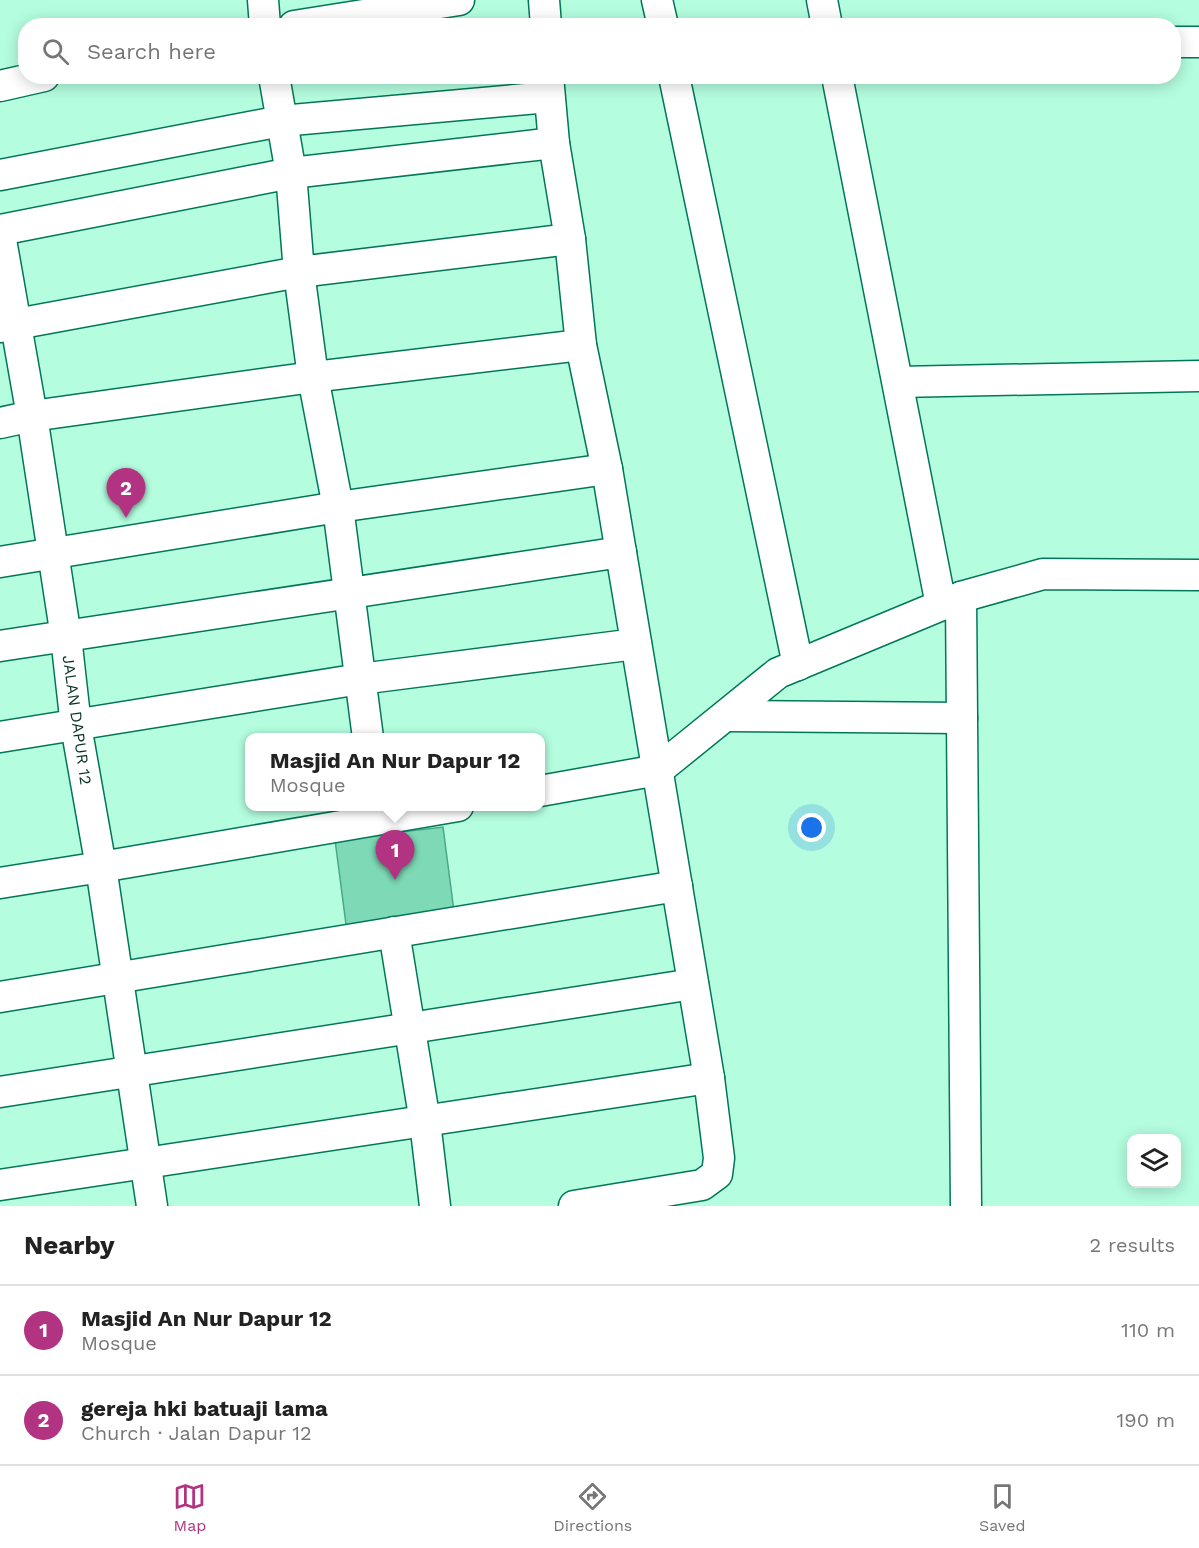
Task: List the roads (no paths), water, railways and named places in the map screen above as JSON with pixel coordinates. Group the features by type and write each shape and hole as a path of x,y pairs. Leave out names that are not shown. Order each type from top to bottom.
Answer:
{"street":[{"path":"263,0 264,18"},
{"path":"345,18 459,0"},
{"path":"544,0 545,18"},
{"path":"657,0 661,18"},
{"path":"822,0 825,18"},
{"path":"1181,42 1199,42"},
{"path":"0,86 18,82"},
{"path":"275,84 291,173 299,273 313,377 338,507 367,733"},
{"path":"676,84 798,665"},
{"path":"839,84 897,382 951,601 962,718 966,1206"},
{"path":"0,175 281,121 549,87 554,143 570,239 581,345 607,469 709,1078 719,1158 717,1174 702,1185 574,1206"},
{"path":"0,232 291,173 554,143"},
{"name":"JALAN DAPUR 12","path":"0,232 8,326 32,416 66,637 76,726 101,867 152,1206"},
{"path":"8,326 299,273 570,239"},
{"path":"0,423 32,416 313,377 581,345"},
{"path":"897,382 1199,376"},
{"path":"0,562 338,507 607,469"},
{"path":"0,646 621,552"},
{"path":"545,791 658,770 778,673 951,601 1043,574 1199,574"},
{"path":"0,737 360,679 636,644"},
{"path":"726,716 962,718"},
{"path":"0,883 101,867 379,814 413,811"},
{"path":"0,997 677,886"},
{"path":"394,932 425,1122 435,1206"},
{"path":"0,1092 693,984"},
{"path":"0,1185 709,1078"}],"place":[{"name":"gereja hki batuaji lama","path":"126,518"},
{"name":"Masjid An Nur Dapur 12","path":"395,880"}]}
